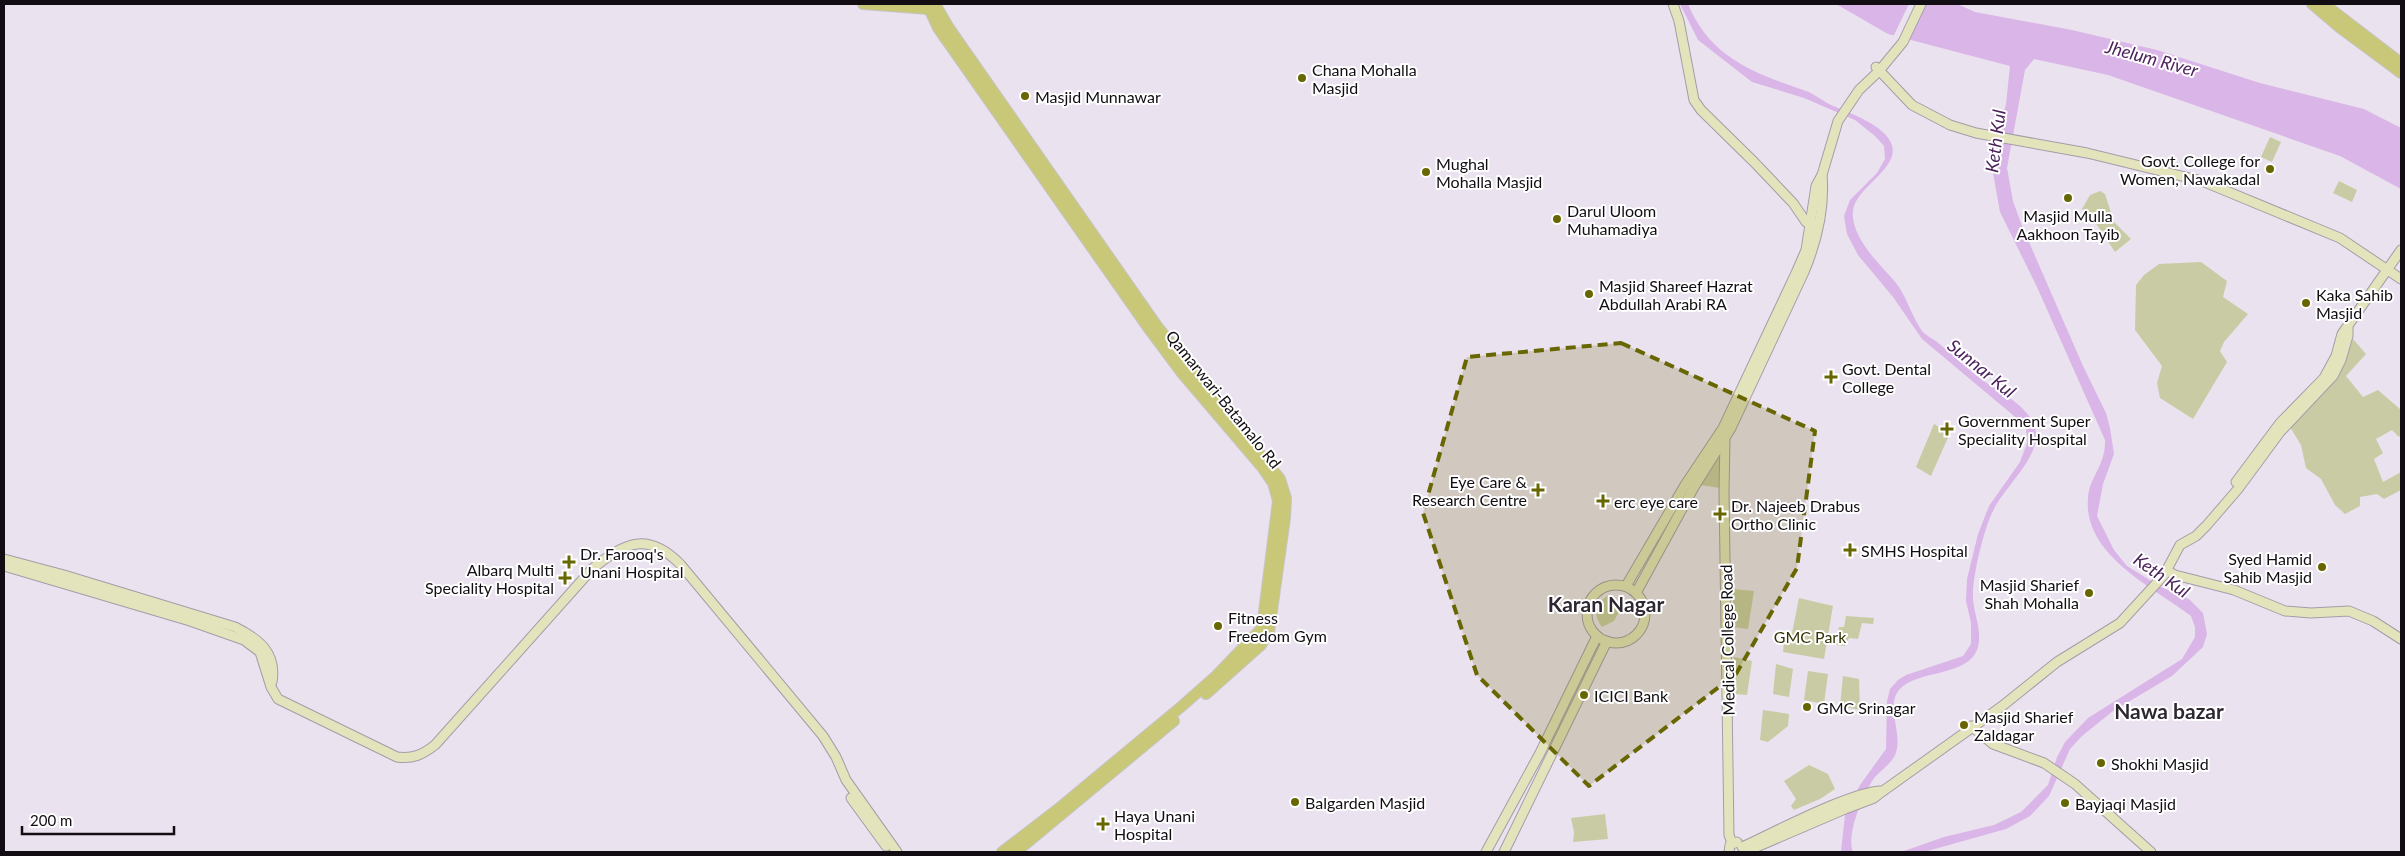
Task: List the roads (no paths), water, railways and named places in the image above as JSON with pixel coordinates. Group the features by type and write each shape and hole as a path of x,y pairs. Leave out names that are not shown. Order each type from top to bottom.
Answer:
{"main road":[{"path":"863,4 930,5"},
{"path":"1673,4 1679,21 1694,100 1806,222 1816,221"},
{"path":"1900,42 1915,4"},
{"path":"1636,593 1694,487 1725,436 1804,272 1815,246 1822,175 1838,121 1846,106 1900,42 1921,4"},
{"path":"2312,4 2339,27 2401,73"},
{"path":"2324,4 2401,63"},
{"name":"Qamarwari-Batamalo Rd","path":"930,5 950,28 1000,109 1148,329 1181,372 1262,467 1273,483 1278,501 1262,628 1216,676 1182,706 1058,809 1002,852"},
{"name":"Qamarwari-Batamalo Rd","path":"930,5 938,28 1000,109 1157,326 1280,479 1286,498 1271,624 1261,645 1172,723 1016,852"},
{"path":"1876,71 1912,105 1932,117 1976,133 2087,153 2202,181 2340,238 2401,279"},
{"path":"1626,586 1685,485 1723,428 1806,250 1816,221"},
{"path":"1729,852 1728,847 1732,843 1738,843 1743,850 1844,805 1883,790 2001,707 2057,662 2120,623 2151,591 2165,573 2180,545 2196,536 2217,512 2219,506 2280,423 2324,378 2336,356 2342,334 2401,250"},
{"name":"Medical College Road","path":"1725,436 1724,491 1729,834 1732,843"},
{"path":"4,566 190,621 244,640 260,652 271,687 278,699 299,711 397,757 416,757 435,745 592,569 624,547 644,542 655,544 669,556 728,623 823,736 850,786 897,852"},
{"path":"4,559 64,575 235,627 257,639 270,655 272,666 271,687"},
{"path":"2165,573 2234,590 2285,612 2349,611 2360,614 2401,639"},
{"path":"1607,586 1626,586 1636,593 1644,606 1644,624 1631,639 1623,642 1607,641 1597,636 1588,622 1589,604 1593,596 1607,586"},
{"path":"728,623 827,751 844,788 890,852"},
{"path":"1486,852 1597,636"},
{"path":"1504,852 1607,641"},
{"path":"1556,718 1567,724"},
{"path":"1972,726 1993,744 2010,752 2029,756 2049,765 2070,780 2151,852"}],"water":[{"path":"1680,4 1688,4 1709,38 1736,61 1769,78 1809,92 1828,103 1862,118 1887,137 1893,148 1891,159 1857,200 1853,211 1858,235 1869,252 1899,287 1923,332 1969,370 2022,408 2029,415 2036,433 2032,453 1998,502 1983,540 1977,564 1973,594 1979,629 1977,650 1972,658 1964,664 1910,682 1896,694 1894,711 1898,740 1897,749 1891,761 1873,779 1863,798 1853,827 1851,845 1853,852 1841,851 1845,815 1860,785 1886,749 1887,701 1890,689 1898,680 1906,675 1963,656 1971,644 1971,623 1966,601 1967,579 1978,534 1989,506 2020,462 2027,443 2026,426 1922,339 1893,297 1858,255 1847,234 1844,216 1850,200 1877,173 1885,159 1884,146 1855,120 1804,98 1752,82 1698,40"},
{"name":"Jhelum River","path":"1836,4 1957,4 1975,12 2072,30 2157,50 2260,83 2364,109 2401,128 2401,189 2340,156 2108,75 2034,59 2025,70 2007,168 2013,201 2022,226 2083,366 2106,413 2110,428 2114,454 2103,484 2097,516 2114,550 2127,566 2161,587 2189,599 2203,613 2207,634 2203,647 2172,676 2113,711 2082,736 2070,749 2049,796 2030,816 2006,829 1924,852 1901,852 1944,837 1994,825 2021,812 2048,785 2057,757 2065,742 2088,718 2182,659 2195,637 2195,627 2191,616 2140,581 2108,553 2097,536 2089,518 2089,491 2103,457 2105,440 2037,287 2000,212 1993,173 1995,149 2006,104 2010,66 1888,34"}],"place":[{"name":"Chana Mohalla Masjid","path":"1302,78"},
{"name":"Masjid Munnawar","path":"1025,96"},
{"name":"Govt. College for Women, Nawakadal","path":"2270,169"},
{"name":"Mughal Mohalla Masjid","path":"1426,172"},
{"name":"Masjid Mulla Aakhoon Tayib","path":"2068,198"},
{"name":"Darul Uloom Muhamadiya","path":"1557,219"},
{"name":"Masjid Shareef Hazrat Abdullah Arabi RA","path":"1589,294"},
{"name":"Kaka Sahib Masjid","path":"2306,303"},
{"name":"Govt. Dental College","path":"1831,377"},
{"name":"Government Super Speciality Hospital","path":"1947,429"},
{"name":"Eye Care & Research Centre","path":"1538,490"},
{"name":"erc eye care","path":"1603,501"},
{"name":"Dr. Najeeb Drabus Ortho Clinic","path":"1720,514"},
{"name":"SMHS Hospital","path":"1850,550"},
{"name":"Dr. Farooq's Unani Hospital","path":"569,562"},
{"name":"Syed Hamid Sahib Masjid","path":"2322,567"},
{"name":"Albarq Multi Speciality Hospital","path":"565,578"},
{"name":"Masjid Sharief Shah Mohalla","path":"2089,593"},
{"name":"Fitness Freedom Gym","path":"1218,626"},
{"name":"ICICI Bank","path":"1584,695"},
{"name":"GMC Srinagar","path":"1807,707"},
{"name":"Masjid Sharief Zaldagar","path":"1964,725"},
{"name":"Shokhi Masjid","path":"2101,763"},
{"name":"Balgarden Masjid","path":"1295,802"},
{"name":"Bayjaqi Masjid","path":"2065,803"},
{"name":"Haya Unani Hospital","path":"1103,824"}],"district":[{"name":"Karan Nagar","path":"1606,603"},
{"name":"Nawa bazar","path":"2169,710"}],"water label":[{"name":"Keth Kul","path":"1995,141"},
{"name":"Sunnar Kul","path":"1982,368"},
{"name":"Keth Kul","path":"2162,575"}],"park label":[{"name":"GMC Park","path":"1810,636"}]}
